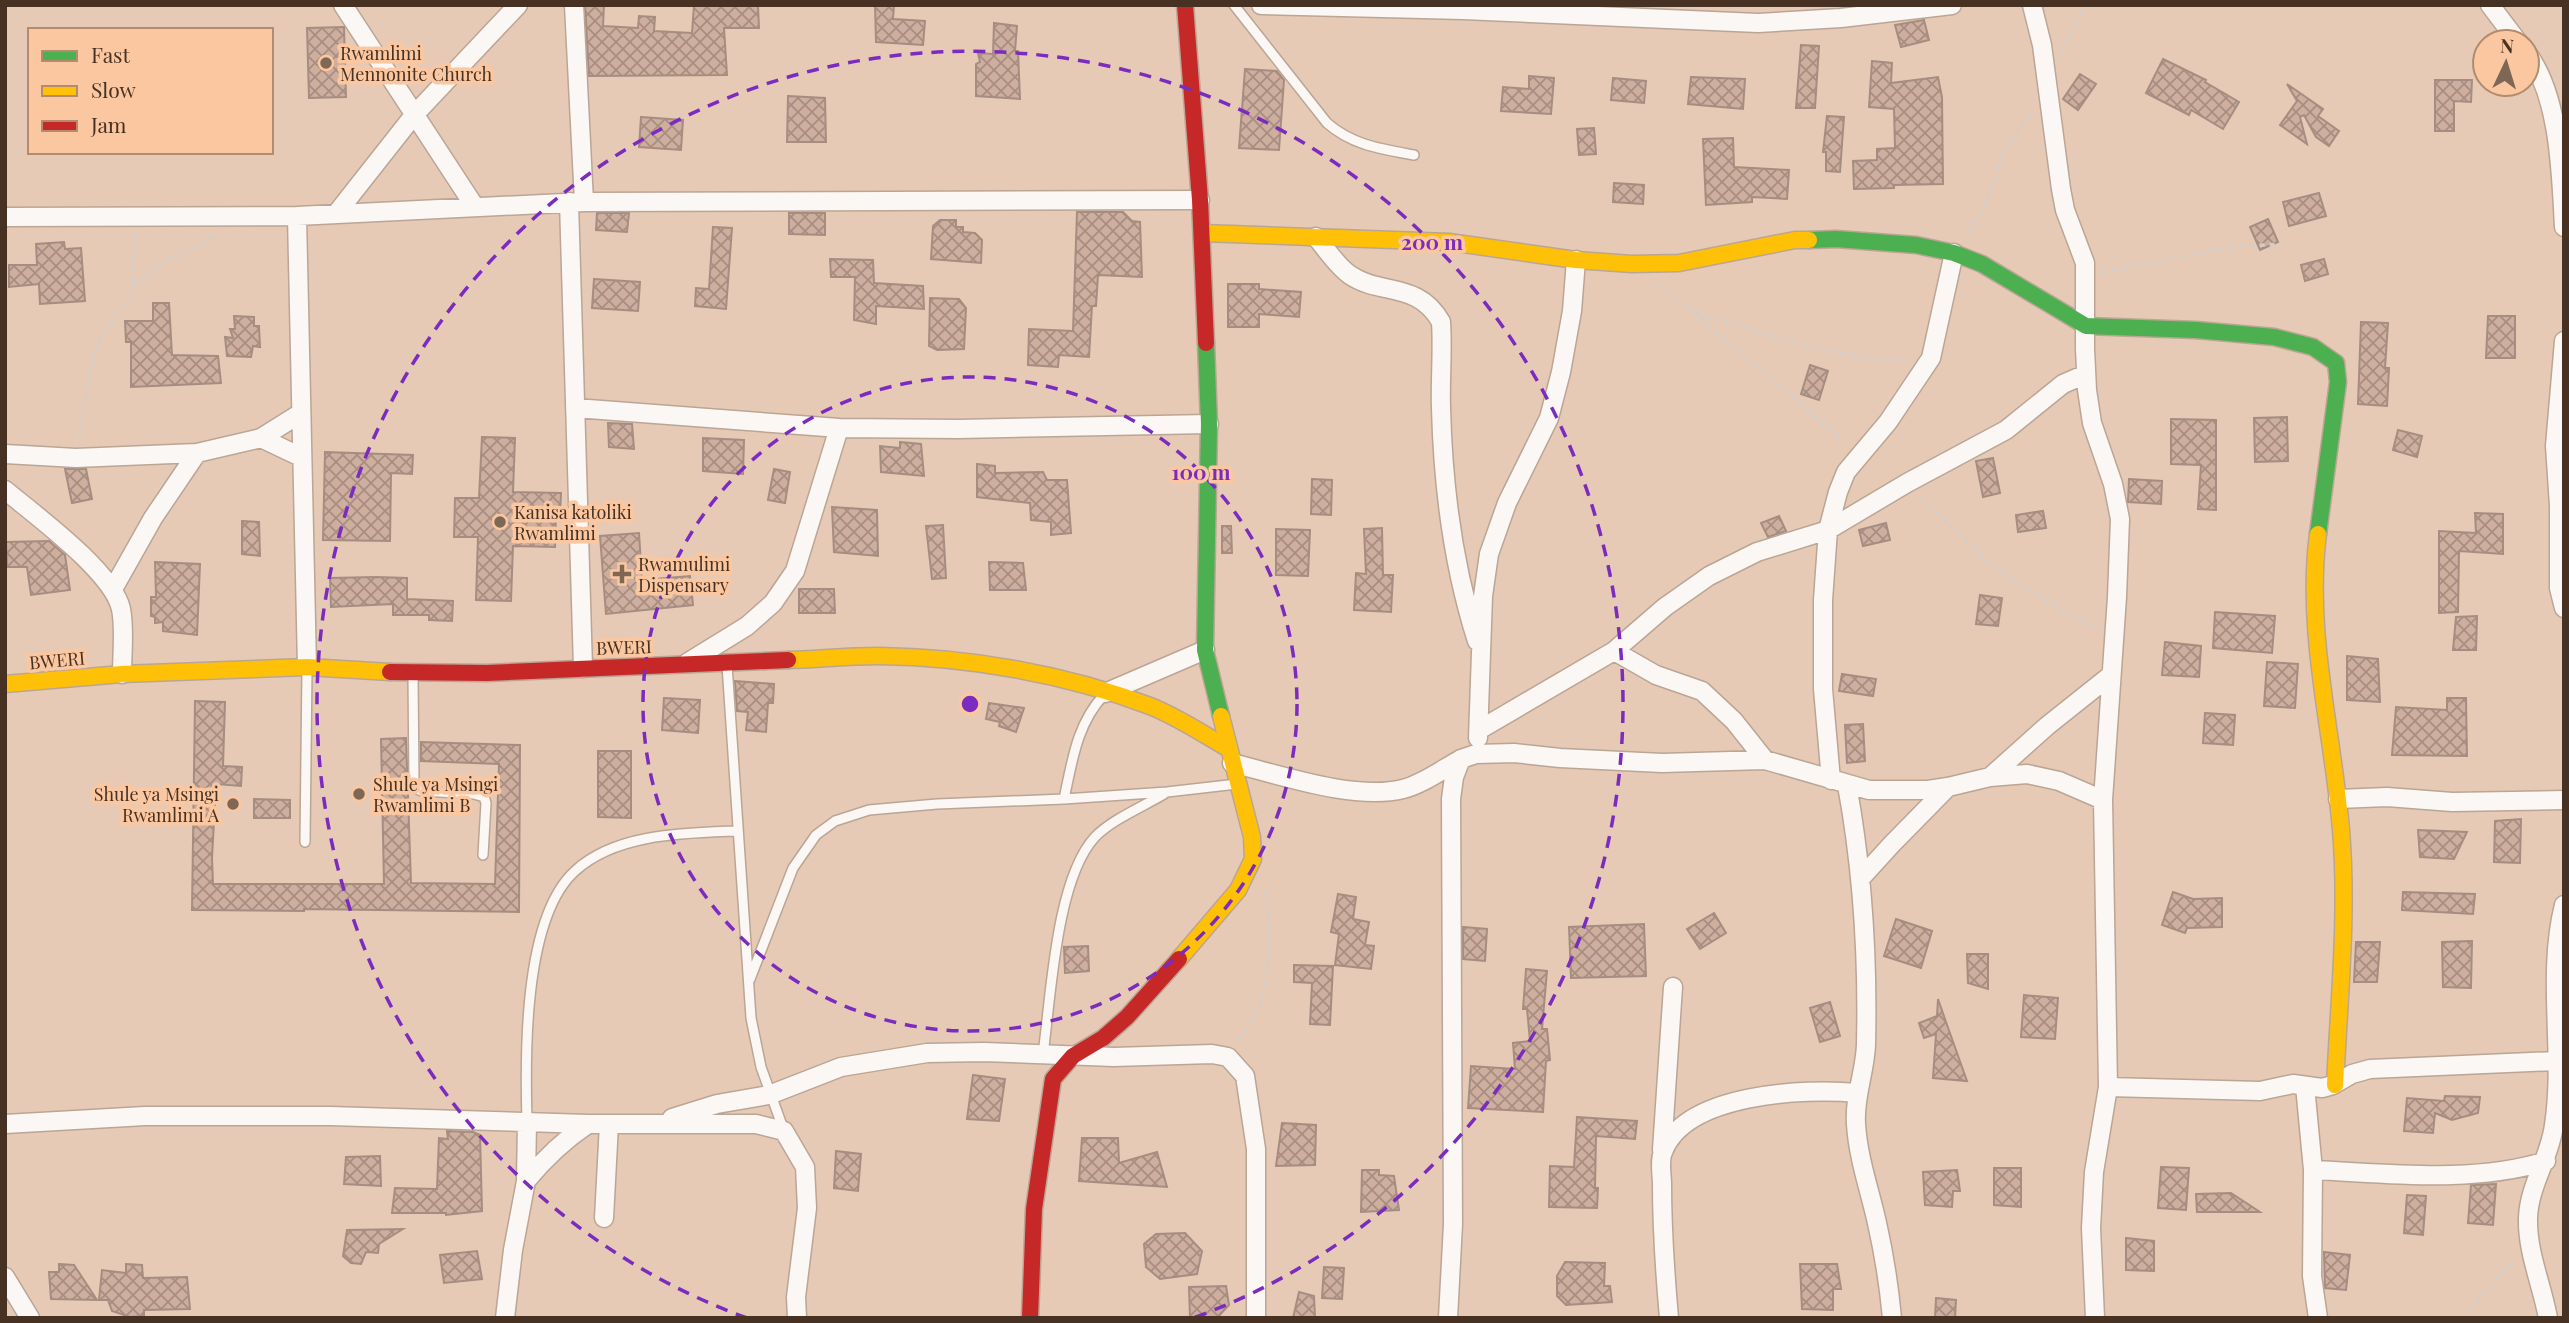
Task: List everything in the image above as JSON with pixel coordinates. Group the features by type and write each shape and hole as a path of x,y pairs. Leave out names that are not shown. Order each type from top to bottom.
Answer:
{"street":[{"path":"343,5 475,207"},
{"path":"336,214 414,114 518,5"},
{"path":"574,5 575,408 583,668"},
{"path":"1030,1318 1034,1209 1053,1079 1073,1056 1103,1038 1147,997 1238,890 1253,859 1252,837 1205,650 1209,424 1202,233 1185,5"},
{"path":"1261,5 1463,10 1758,23 1841,18 1941,6"},
{"path":"2032,5 2042,45 2065,210 2085,262 2086,374 2092,423 2113,484 2120,519 2102,800 2108,1087 2094,1172 2091,1228 2095,1318"},
{"path":"2490,5 2507,28"},
{"path":"2541,77 2547,91 2561,183 2564,228"},
{"path":"5,217 297,216 576,202 1200,200"},
{"path":"297,216 307,667"},
{"path":"1202,233 1449,242 1576,260 1632,264 1679,263 1796,240 1836,239 1916,245 1954,253 1994,270 2086,326 2196,330 2274,337 2314,347 2325,354 2336,363 2338,382 2317,537 2314,583 2315,620 2338,799 2344,869 2336,1084"},
{"path":"1316,237 1350,275 1405,292 1434,310 1441,322 1441,408 1451,533 1464,602 1481,653"},
{"path":"1892,1318 1883,1251 1860,1155 1856,1124 1857,1093 1864,1070 1867,1012 1861,878 1839,782 1823,689 1823,600 1828,530 1838,492 1846,472 1888,422 1931,358 1954,253"},
{"path":"1448,1318 1453,1224 1451,799 1454,777 1468,757 1479,730 1483,596 1489,554 1507,503 1549,418 1572,311 1576,260"},
{"path":"2564,341 2555,446 2559,506 2559,588 2564,608"},
{"path":"1479,730 1614,651 1665,607 1709,576 1756,552 1828,530 1907,483 2006,430 2063,384 2086,374"},
{"path":"575,408 839,428 960,429 1209,424"},
{"path":"5,454 76,458 197,453 261,438 301,413"},
{"path":"684,664 747,626 774,603 795,571 839,428"},
{"path":"261,438 301,457"},
{"path":"113,589 153,518 197,453"},
{"path":"5,491 64,540 113,589 121,609 122,674"},
{"path":"1105,693 1205,650"},
{"path":"1614,651 1657,675 1702,691 1734,721 1765,760"},
{"name":"BWERI","path":"5,684 122,674 307,667 413,673 487,673 879,656 1019,668 1053,676 1150,706 1189,725 1231,756"},
{"path":"1990,776 2110,675"},
{"path":"1231,756 1338,789 1375,792 1403,789 1468,757 1514,753 1662,763 1765,760 1869,790 1907,791 1948,787 1990,776 2027,774 2069,785 2102,800"},
{"path":"1861,878 1948,787"},
{"path":"2338,799 2387,797 2452,802 2564,800"},
{"path":"2549,1318 2529,1241 2530,1198 2546,1161 2555,1124 2558,944 2559,923 2564,905"},
{"path":"1670,1318 1662,1223 1662,1153 1673,987"},
{"path":"659,1122 717,1104 769,1095 841,1067 927,1053 1073,1056 1201,1054 1228,1058 1245,1076 1256,1149 1256,1318"},
{"path":"2108,1087 2260,1091 2278,1086 2322,1088 2370,1069 2556,1060"},
{"path":"2305,1086 2313,1170 2312,1276 2318,1318"},
{"path":"1662,1153 1676,1131 1697,1117 1729,1103 1766,1094 1834,1091 1857,1093"},
{"path":"5,1124 145,1116 330,1116 588,1124 756,1124 784,1131 805,1167 805,1232 796,1297 796,1318"},
{"path":"505,1318 513,1250 526,1181 527,1122"},
{"path":"526,1181 563,1141 588,1124"},
{"path":"604,1218 609,1124"},
{"path":"2313,1170 2468,1174 2502,1171 2546,1161"},
{"path":"5,1277 30,1318"}],"lane":[{"path":"1234,5 1339,134 1370,147 1414,155"},
{"path":"727,663 755,1041 769,1095 784,1131"},
{"path":"304,842 307,667"},
{"path":"413,673 416,789 484,797 486,803 483,855"},
{"path":"1064,799 1081,730 1091,710 1105,693"},
{"path":"750,979 793,868 816,835 835,821 869,810 1167,792 1237,784"},
{"path":"1043,1054 1058,936 1071,884 1085,851 1097,835 1167,792"},
{"path":"527,1122 525,1042 528,1017 540,937 556,894 575,871 598,856 631,843 671,834 738,831"}],"path":[{"path":"1954,253 1985,206 2004,152 2024,125 2086,5"},
{"path":"76,458 85,390 93,359 101,335 126,303 133,285 135,217"},
{"path":"133,285 166,261 224,233"},
{"path":"2086,275 2232,247 2282,244"},
{"path":"1632,264 1694,312 1860,455"},
{"path":"1694,312 1851,355 1884,360 1931,358"},
{"path":"1907,483 1970,546 1993,565 2062,611 2114,636"},
{"path":"1228,1058 1253,1021 1261,1000 1267,962 1270,929 1266,898 1253,859"},
{"path":"2463,1318 2529,1241"}],"building":[{"path":"585,5 604,5 603,26 638,28 639,16 655,17 654,31 692,33 694,5 758,5 759,28 724,28 727,75 589,76"},
{"path":"875,5 894,5 893,19 925,21 923,45 876,42"},
{"path":"1924,20 1929,40 1901,47 1895,25"},
{"path":"994,23 1017,26 1015,51 1018,51 1020,99 976,96 976,64 980,62 978,53 993,54"},
{"name":"Rwamlimi Mennonite Church","path":"344,27 346,97 309,98 307,28"},
{"path":"1801,45 1819,46 1815,108 1796,108"},
{"path":"2163,59 2206,80 2205,82 2239,102 2223,129 2191,110 2189,115 2146,93"},
{"path":"1872,61 1892,63 1891,83 1938,77 1942,97 1943,184 1854,189 1853,161 1877,160 1877,149 1895,148 1894,109 1869,107"},
{"path":"1245,69 1277,71 1284,80 1279,150 1239,148"},
{"path":"2080,74 2096,84 2078,110 2063,99"},
{"path":"1529,76 1554,78 1551,114 1501,111 1503,87 1529,89"},
{"path":"1691,77 1745,79 1743,109 1688,104"},
{"path":"1613,78 1646,81 1644,103 1611,100"},
{"path":"2435,80 2471,80 2471,102 2454,101 2454,131 2435,131"},
{"path":"2287,84 2323,109 2318,116 2339,131 2329,146 2316,137 2304,115 2300,117 2307,144 2280,125 2297,101"},
{"path":"788,96 825,98 826,142 787,142"},
{"path":"1827,116 1844,117 1840,172 1826,171 1826,152 1823,152"},
{"path":"641,117 683,120 681,150 639,147"},
{"path":"1594,128 1596,154 1579,155 1577,129"},
{"path":"1733,138 1734,167 1789,170 1787,199 1752,197 1752,202 1706,205 1703,139"},
{"path":"1614,183 1644,185 1643,204 1613,202"},
{"path":"2319,193 2326,216 2289,226 2283,202"},
{"path":"1077,212 1123,212 1132,221 1140,222 1142,277 1098,275 1096,306 1092,306 1089,357 1059,355 1058,367 1028,365 1029,329 1073,331"},
{"path":"597,213 629,213 627,232 596,230"},
{"path":"789,213 825,213 825,235 789,234"},
{"path":"2268,219 2278,242 2260,250 2250,227"},
{"path":"940,220 956,220 956,227 963,227 963,232 975,233 982,240 981,263 931,259 933,226"},
{"path":"713,227 732,228 726,309 695,306 696,288 709,289"},
{"path":"64,242 65,249 81,248 85,301 40,304 39,284 9,287 9,265 37,265 36,244"},
{"path":"830,259 873,260 874,283 923,286 924,309 876,306 876,324 854,320 855,277 831,277"},
{"path":"2324,259 2328,274 2305,281 2301,265"},
{"path":"594,279 640,282 638,311 592,308"},
{"path":"1228,284 1259,284 1259,289 1301,292 1299,317 1259,314 1259,327 1228,327"},
{"path":"930,298 959,299 966,308 964,349 937,350 929,346"},
{"path":"153,303 169,303 172,355 218,356 221,383 131,387 131,342 126,342 125,321 153,321"},
{"path":"234,316 254,317 254,326 259,326 260,347 253,346 251,357 227,356 225,337 233,338 230,329 235,329"},
{"path":"2488,316 2515,316 2515,358 2486,358"},
{"path":"2361,322 2388,323 2385,368 2389,368 2387,406 2358,404"},
{"path":"1810,365 1828,371 1819,400 1801,394"},
{"path":"2287,417 2288,461 2255,462 2254,418"},
{"path":"2171,419 2216,420 2216,510 2198,509 2201,465 2171,464"},
{"path":"608,423 632,424 634,449 609,447"},
{"path":"2398,430 2422,436 2417,457 2393,450"},
{"name":"Kanisa katoliki Rwamlimi","path":"482,437 515,438 513,492 561,493 560,515 556,515 555,547 513,546 511,601 476,600 478,537 454,537 455,498 479,498"},
{"path":"703,438 744,440 743,474 703,471"},
{"path":"900,442 921,444 924,476 881,472 880,446 900,448"},
{"path":"325,452 413,455 412,474 391,473 390,541 323,540"},
{"path":"1993,458 2000,493 1983,497 1976,461"},
{"path":"977,464 995,466 995,473 1043,472 1047,480 1067,480 1071,533 1051,535 1051,522 1031,520 1030,503 977,497"},
{"path":"65,469 86,469 92,499 72,503"},
{"path":"774,469 790,472 785,503 768,500"},
{"path":"1312,479 1332,480 1331,515 1311,514"},
{"path":"2129,479 2162,481 2161,504 2128,502"},
{"path":"832,507 877,510 878,556 834,552"},
{"path":"2043,511 2046,528 2018,532 2016,515"},
{"path":"2475,513 2503,514 2503,554 2459,551 2458,612 2439,613 2439,531 2476,533"},
{"path":"1779,516 1786,531 1768,537 1761,523"},
{"path":"242,521 259,522 260,556 242,554"},
{"path":"1886,523 1890,540 1863,546 1859,530"},
{"path":"943,525 946,578 932,579 926,526"},
{"path":"1222,526 1231,526 1232,553 1222,553"},
{"path":"1382,528 1383,575 1393,575 1391,612 1354,610 1356,573 1366,574 1364,529"},
{"path":"1276,529 1310,530 1308,576 1276,575"},
{"name":"Rwamulimi Dispensary","path":"639,533 642,580 690,576 693,605 606,614 600,536"},
{"path":"49,541 65,555 70,590 31,595 27,567 7,567 6,542"},
{"path":"155,562 200,564 197,635 163,631 163,622 155,623 155,617 151,616 151,597 156,597"},
{"path":"989,562 1023,563 1026,590 990,590"},
{"path":"330,578 407,578 407,599 453,601 452,621 429,620 429,615 393,615 393,604 331,607"},
{"path":"799,589 834,589 835,613 799,613"},
{"path":"1980,595 2002,598 1998,626 1976,624"},
{"path":"2215,612 2275,616 2272,653 2213,648"},
{"path":"2477,616 2476,650 2453,650 2456,617"},
{"path":"2165,642 2201,646 2199,677 2162,675"},
{"path":"2347,656 2378,659 2380,702 2347,700"},
{"path":"2267,662 2298,664 2295,708 2264,706"},
{"path":"1842,674 1876,679 1873,696 1839,691"},
{"path":"735,681 774,684 773,703 768,703 766,732 746,730 748,712 737,711"},
{"path":"664,698 700,700 698,733 662,730"},
{"path":"2447,698 2466,698 2467,756 2392,755 2396,707 2447,710"},
{"path":"195,701 225,702 223,766 242,767 241,786 216,784 213,884 384,884 381,739 406,738 411,883 495,884 499,764 421,761 421,742 520,745 519,912 192,910"},
{"path":"989,703 1024,708 1016,732 999,726 1000,722 986,719"},
{"path":"2205,713 2235,715 2233,745 2203,743"},
{"path":"1863,724 1865,761 1847,763 1845,725"},
{"path":"598,751 631,751 631,818 598,817"},
{"path":"254,799 290,800 290,818 254,818"},
{"path":"2521,819 2520,863 2494,862 2495,821"},
{"path":"2418,830 2467,832 2454,859 2420,857"},
{"path":"2173,892 2193,899 2222,898 2222,927 2187,928 2185,933 2162,925"},
{"path":"2403,892 2475,894 2473,914 2402,910"},
{"path":"1338,894 1356,897 1353,919 1369,922 1365,945 1374,946 1371,969 1335,965 1339,934 1331,932"},
{"path":"1714,913 1726,933 1700,949 1687,929"},
{"path":"1896,919 1932,931 1921,968 1884,956"},
{"path":"1644,924 1646,976 1571,978 1569,927"},
{"path":"1463,927 1487,929 1485,961 1463,959"},
{"path":"2472,941 2471,988 2443,987 2442,942"},
{"path":"2356,942 2380,942 2377,982 2354,982"},
{"path":"1088,946 1089,971 1065,973 1064,947"},
{"path":"1967,954 1988,954 1988,989 1968,983"},
{"path":"1294,965 1333,966 1330,1025 1310,1024 1312,983 1294,982"},
{"path":"1526,969 1547,971 1542,1029 1547,1029 1550,1060 1546,1061 1543,1112 1468,1108 1471,1066 1515,1069 1513,1043 1530,1041 1527,1009 1523,1009"},
{"path":"2024,995 2058,998 2055,1039 2021,1037"},
{"path":"1938,999 1967,1081 1933,1078 1936,1034 1924,1038 1919,1023 1937,1016"},
{"path":"1830,1002 1840,1036 1820,1042 1810,1008"},
{"path":"973,1075 1005,1079 999,1121 967,1119"},
{"path":"2445,1096 2480,1097 2478,1113 2452,1120 2435,1113 2433,1133 2404,1131 2407,1098 2444,1101"},
{"path":"1577,1117 1637,1121 1635,1139 1596,1136 1597,1208 1549,1207 1550,1166 1574,1167"},
{"path":"1282,1123 1316,1125 1315,1165 1276,1166"},
{"path":"447,1131 473,1132 480,1135 482,1211 446,1215 392,1213 395,1188 437,1189 439,1138 448,1139"},
{"path":"1082,1138 1118,1138 1119,1163 1157,1152 1167,1187 1079,1181"},
{"path":"836,1151 861,1154 858,1191 834,1188"},
{"path":"380,1156 381,1186 344,1184 346,1157"},
{"path":"2161,1167 2189,1168 2186,1210 2158,1208"},
{"path":"1994,1168 2021,1168 2021,1207 1994,1205"},
{"path":"1362,1170 1379,1170 1379,1175 1394,1176 1399,1210 1361,1212"},
{"path":"1957,1170 1960,1191 1953,1191 1952,1207 1925,1205 1923,1172"},
{"path":"2496,1184 2493,1225 2468,1223 2471,1185"},
{"path":"2231,1193 2260,1212 2197,1212 2196,1194"},
{"path":"2407,1195 2426,1196 2423,1235 2404,1233"},
{"path":"403,1229 379,1244 378,1253 366,1252 361,1264 351,1263 343,1256 347,1230"},
{"path":"1185,1233 1202,1251 1197,1274 1160,1279 1146,1267 1144,1244 1156,1234"},
{"path":"2126,1238 2154,1241 2154,1271 2126,1270"},
{"path":"477,1251 482,1279 444,1283 440,1255"},
{"path":"2324,1252 2350,1255 2346,1290 2325,1288"},
{"path":"1565,1262 1605,1263 1604,1286 1610,1286 1612,1302 1566,1305 1557,1296 1557,1276"},
{"path":"59,1264 74,1265 97,1300 51,1299 49,1272 59,1272"},
{"path":"126,1264 142,1265 143,1278 187,1277 190,1309 144,1310 144,1316 130,1317 112,1311 108,1300 99,1300 102,1270 126,1273"},
{"path":"1800,1264 1837,1264 1841,1289 1833,1289 1833,1310 1802,1309"},
{"path":"1324,1267 1344,1268 1342,1299 1322,1298"},
{"path":"1226,1286 1229,1305 1217,1318 1190,1318 1189,1287"},
{"path":"1299,1292 1314,1296 1315,1318 1293,1318"},
{"path":"1936,1298 1956,1300 1955,1318 1935,1318"}],"traffic: fast":[{"path":"1809,240 1836,239 1916,245 1954,253 1982,264 2086,326 2196,330 2274,337 2313,347 2336,363 2338,382 2318,534"},
{"path":"1206,343 1209,424 1205,650 1221,716"}],"traffic: slow":[{"path":"1202,233 1449,242 1576,260 1632,264 1679,263 1795,240 1809,240"},
{"path":"2318,534 2315,571 2317,645 2337,793 2344,893 2335,1085"},
{"path":"788,660 913,657 982,664 1051,676 1150,706 1229,749"},
{"path":"5,684 122,674 307,667 390,672"},
{"path":"1179,959 1238,890 1253,859 1252,837 1221,716"}],"traffic: jam":[{"path":"1185,5 1200,200 1206,343"},
{"path":"390,672 487,673 788,660"},
{"path":"1030,1318 1034,1209 1053,1079 1073,1056 1103,1038 1127,1017 1179,959"}],"place":[{"name":"Rwamlimi Mennonite Church","path":"326,63"},
{"name":"Kanisa katoliki Rwamlimi","path":"500,522"},
{"name":"Rwamulimi Dispensary","path":"622,574"},
{"name":"Shule ya Msingi Rwamlimi B","path":"359,794"},
{"name":"Shule ya Msingi Rwamlimi A","path":"233,804"}]}
